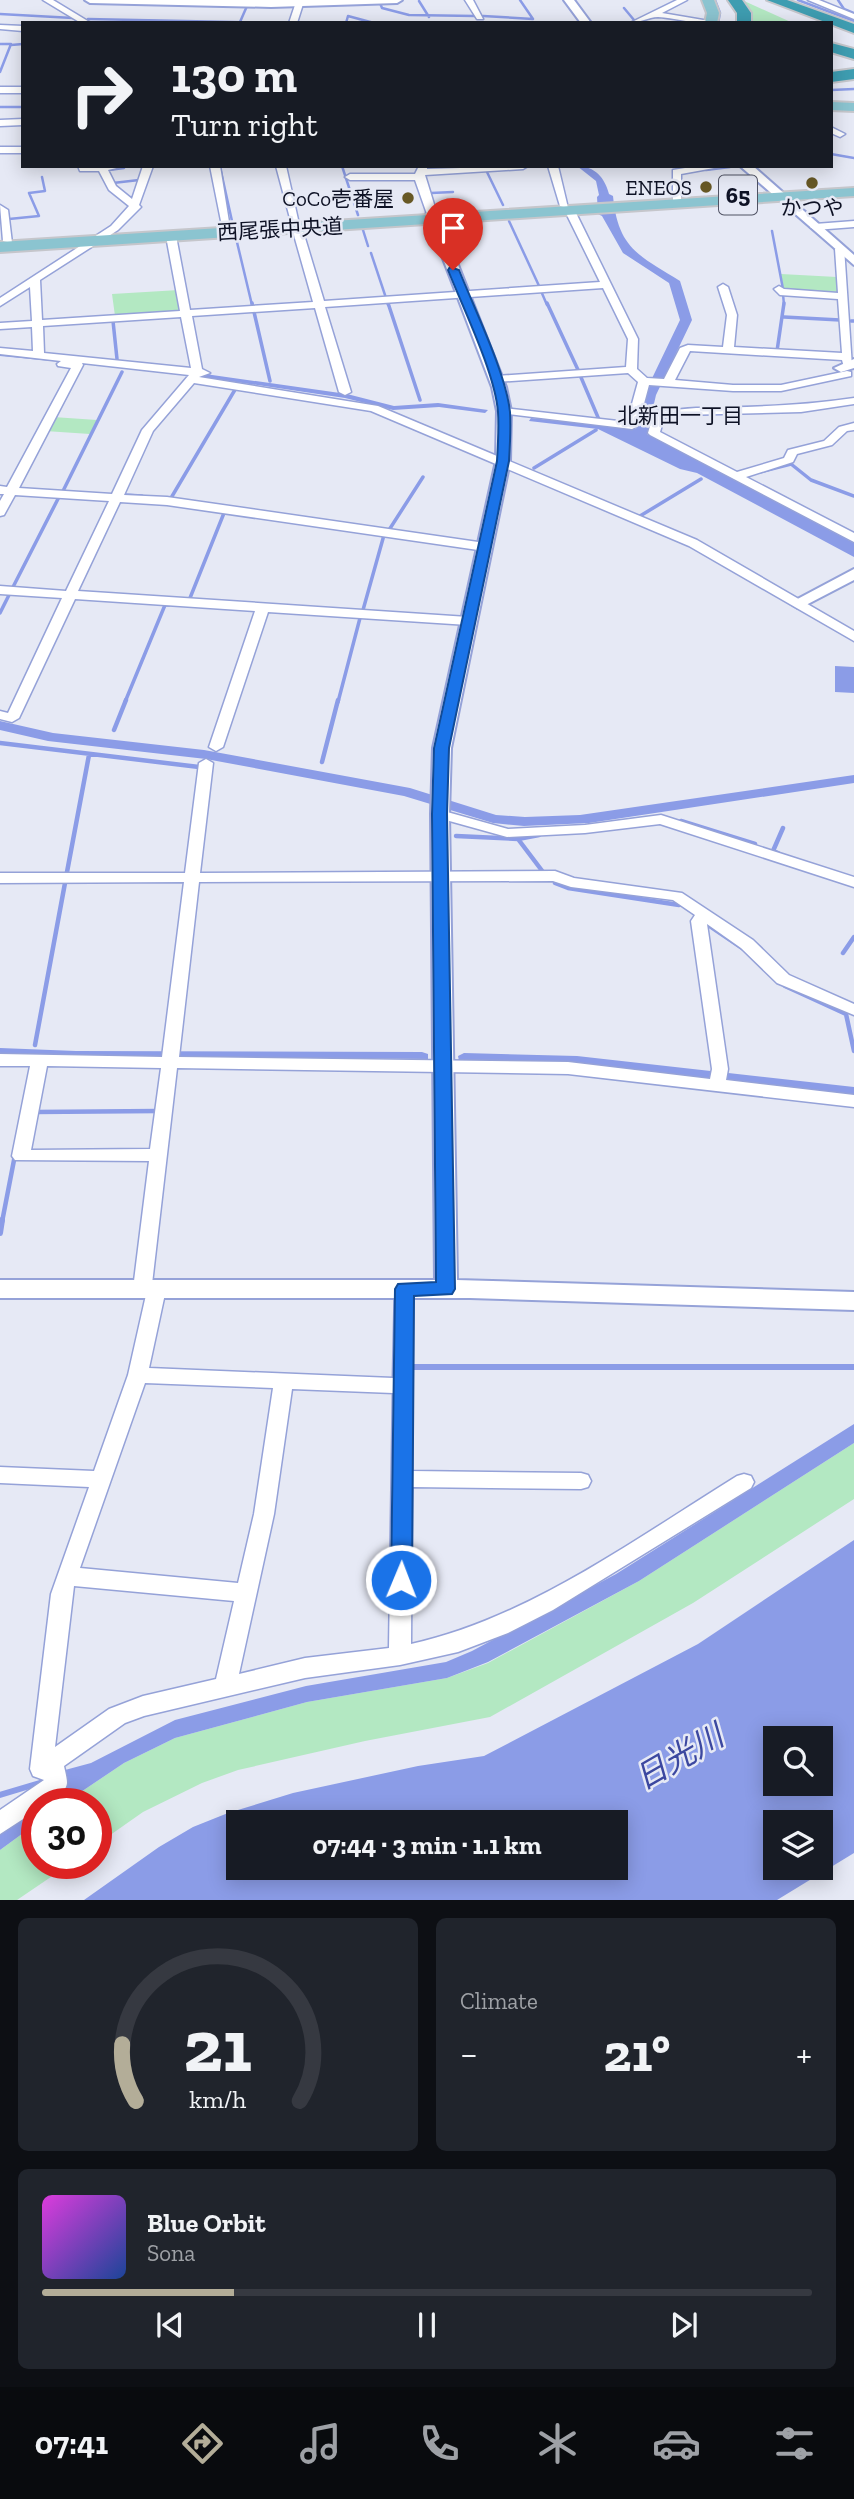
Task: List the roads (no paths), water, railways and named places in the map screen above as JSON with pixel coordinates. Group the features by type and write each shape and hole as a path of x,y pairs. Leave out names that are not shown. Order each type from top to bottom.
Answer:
{"highway":[{"path":"735,0 744,13 744,21"},
{"path":"749,0 795,21"},
{"path":"762,0 809,21"},
{"path":"774,0 832,21"},
{"path":"833,21 854,29"},
{"path":"833,31 854,40"},
{"path":"833,38 854,47"},
{"path":"833,48 854,54"},
{"path":"833,79 854,76"}],"main road":[{"path":"708,0 713,13 711,21"},
{"path":"833,106 854,107"},
{"name":"西尾張中央道","path":"622,205 854,190"},
{"name":"西尾張中央道","path":"3,243 90,242 297,225 588,208 676,199 779,195"},
{"name":"西尾張中央道","path":"3,243 227,226 297,225"}],"street":[{"path":"47,0 84,21"},
{"path":"90,0 305,3 397,0"},
{"path":"469,0 480,17"},
{"path":"569,0 585,21"},
{"path":"638,21 683,0"},
{"path":"812,0 854,17"},
{"path":"294,21 305,3"},
{"path":"653,14 698,21"},
{"path":"0,27 21,29"},
{"path":"0,90 21,90"},
{"path":"0,123 21,122"},
{"path":"0,150 21,150"},
{"path":"83,168 102,168 112,188 136,207"},
{"path":"0,303 90,242 106,235 136,207 147,168"},
{"path":"215,168 227,226"},
{"path":"282,168 320,303 342,396"},
{"path":"350,177 489,168"},
{"path":"554,168 568,209 633,339 631,370"},
{"path":"676,199 676,172 705,168"},
{"path":"748,168 854,261"},
{"path":"421,172 433,217 496,379 504,411 503,461 442,748 440,807 446,1289"},
{"path":"0,208 3,210 3,243"},
{"path":"815,227 854,224"},
{"path":"0,715 12,718 148,430 194,375 171,236"},
{"path":"840,249 849,368"},
{"path":"34,280 39,355"},
{"path":"0,326 604,285"},
{"path":"723,288 732,315 728,349"},
{"path":"779,289 780,292 843,296"},
{"path":"665,384 684,350 728,349 849,368"},
{"path":"0,351 342,396 503,461 693,543 854,636"},
{"path":"0,358 78,365 6,490 0,512"},
{"path":"496,379 631,370 646,381 665,384 781,388 849,368"},
{"path":"504,411 632,426 646,381"},
{"path":"635,414 659,416 680,412 800,409 854,401"},
{"path":"659,416 654,433 854,538"},
{"path":"735,476 789,460 792,452 828,443 843,429 854,426"},
{"path":"6,490 167,501 485,547"},
{"path":"797,603 854,574"},
{"path":"0,590 468,621"},
{"path":"216,747 263,607"},
{"path":"54,1773 41,1769 61,1594 138,1375 149,1289 157,1155 206,764"},
{"path":"440,807 507,833 585,829 661,818 854,882"},
{"path":"0,878 555,876 571,882 677,896 747,944 783,979 854,1010"},
{"path":"703,914 699,921 718,1079"},
{"path":"0,1060 39,1062 169,1059 568,1068 718,1079 854,1101"},
{"path":"39,1062 21,1156 157,1155"},
{"path":"0,1289 446,1289 854,1301"},
{"path":"400,1656 404,1289"},
{"path":"138,1375 403,1386"},
{"path":"225,1687 264,1514 284,1381"},
{"path":"0,1475 102,1479"},
{"path":"402,1479 581,1481"},
{"path":"0,1823 117,1716 143,1706 305,1668 400,1656 450,1646 546,1604 744,1482"},
{"path":"67,1576 246,1593"}],"water":[{"path":"580,168 589,168 602,178 609,194 613,196 620,228 633,248 680,281 692,320 656,395 647,434 854,543 854,557 697,473 680,469 598,429 529,421 531,418 636,429 644,395 680,320 669,283 623,253 602,216 598,214 599,195 596,181"},
{"path":"0,353 177,370 347,394 394,406 438,403 488,410 485,413 439,407 393,410 345,398 175,373 0,356"},
{"path":"835,666 854,667 854,693 835,692"},
{"path":"0,721 53,733 204,750 410,788 496,815 580,815 854,775 854,783 589,823 524,826 493,823 404,796 206,759 48,741 0,730"},
{"path":"0,1048 76,1051 422,1052 428,1054 428,1059 0,1056"},
{"path":"464,1053 577,1056 854,1087 854,1097 459,1061 458,1056"},
{"path":"854,1424 854,1443 639,1581 488,1662 447,1678 307,1702 175,1738 124,1763 87,1788 58,1788 68,1781 67,1778 50,1783 65,1770 91,1763 175,1720 306,1686 446,1662 472,1651 616,1574"},
{"name":"日光川","path":"854,1540 854,1853 833,1866 833,1810 763,1810 763,1880 810,1880 777,1900 84,1900 159,1847 193,1827 226,1814 226,1880 628,1880 628,1810 238,1810 293,1793 418,1766 484,1756 698,1644"},
{"path":"21,1816 21,1835 0,1850 0,1831"}],"waterway":[{"path":"483,16 533,19 520,0"},
{"path":"715,0 720,13 718,21"},
{"path":"798,0 854,21"},
{"path":"838,0 844,9 854,13"},
{"path":"419,1 428,15"},
{"path":"380,3 382,8 409,15 428,15"},
{"path":"240,21 247,6"},
{"path":"624,8 634,20"},
{"path":"0,14 73,18"},
{"path":"428,15 475,16"},
{"path":"347,21 348,16 367,21"},
{"path":"88,19 183,21"},
{"path":"0,44 11,44 0,72"},
{"path":"11,45 21,44"},
{"path":"833,90 854,89"},
{"path":"0,107 21,107"},
{"path":"833,154 854,158"},
{"path":"109,170 124,168"},
{"path":"220,168 232,221"},
{"path":"343,168 358,215"},
{"path":"706,170 722,168"},
{"path":"486,170 503,205"},
{"path":"9,219 39,216 29,193 45,191 42,177"},
{"path":"111,179 113,183 139,180 140,177"},
{"path":"431,193 453,192"},
{"path":"509,221 540,288"},
{"path":"363,230 368,246"},
{"path":"772,231 783,289"},
{"path":"236,238 252,305"},
{"path":"371,253 386,298"},
{"path":"541,291 547,305"},
{"path":"783,294 784,304"},
{"path":"387,301 388,305"},
{"path":"252,303 253,307"},
{"path":"388,303 420,400"},
{"path":"547,303 579,372"},
{"path":"777,351 784,304"},
{"path":"254,312 270,381"},
{"path":"784,317 840,320"},
{"path":"113,321 117,359"},
{"path":"63,491 122,372"},
{"path":"580,375 600,422"},
{"path":"171,498 236,388"},
{"path":"534,468 596,430"},
{"path":"760,472 791,464 811,480 854,496"},
{"path":"389,530 423,477"},
{"path":"640,516 701,479"},
{"path":"13,587 60,495"},
{"path":"125,495 142,496"},
{"path":"190,598 224,513"},
{"path":"363,610 384,535"},
{"path":"0,613 9,595"},
{"path":"125,702 165,605 169,605"},
{"path":"338,702 360,618"},
{"path":"114,730 126,700"},
{"path":"322,762 338,700"},
{"path":"0,743 199,767"},
{"path":"67,872 89,755"},
{"path":"681,821 755,844"},
{"path":"778,853 773,851 783,828"},
{"path":"518,839 539,835"},
{"path":"456,836 518,839"},
{"path":"518,839 543,872"},
{"path":"35,1045 65,883"},
{"path":"555,883 568,888 679,905"},
{"path":"708,925 742,948"},
{"path":"843,953 854,937"},
{"path":"785,986 846,1014 854,1051"},
{"path":"35,1112 158,1111"},
{"path":"2,1222 15,1155"},
{"path":"0,1233 2,1220"},
{"path":"413,1367 854,1367"},
{"path":"0,1795 43,1782"}],"place":[{"name":"かつや","path":"812,183"},
{"name":"ENEOS","path":"706,187"},
{"name":"CoCo壱番屋","path":"408,198"}],"district":[{"name":"北新田一丁目","path":"680,415"}]}
